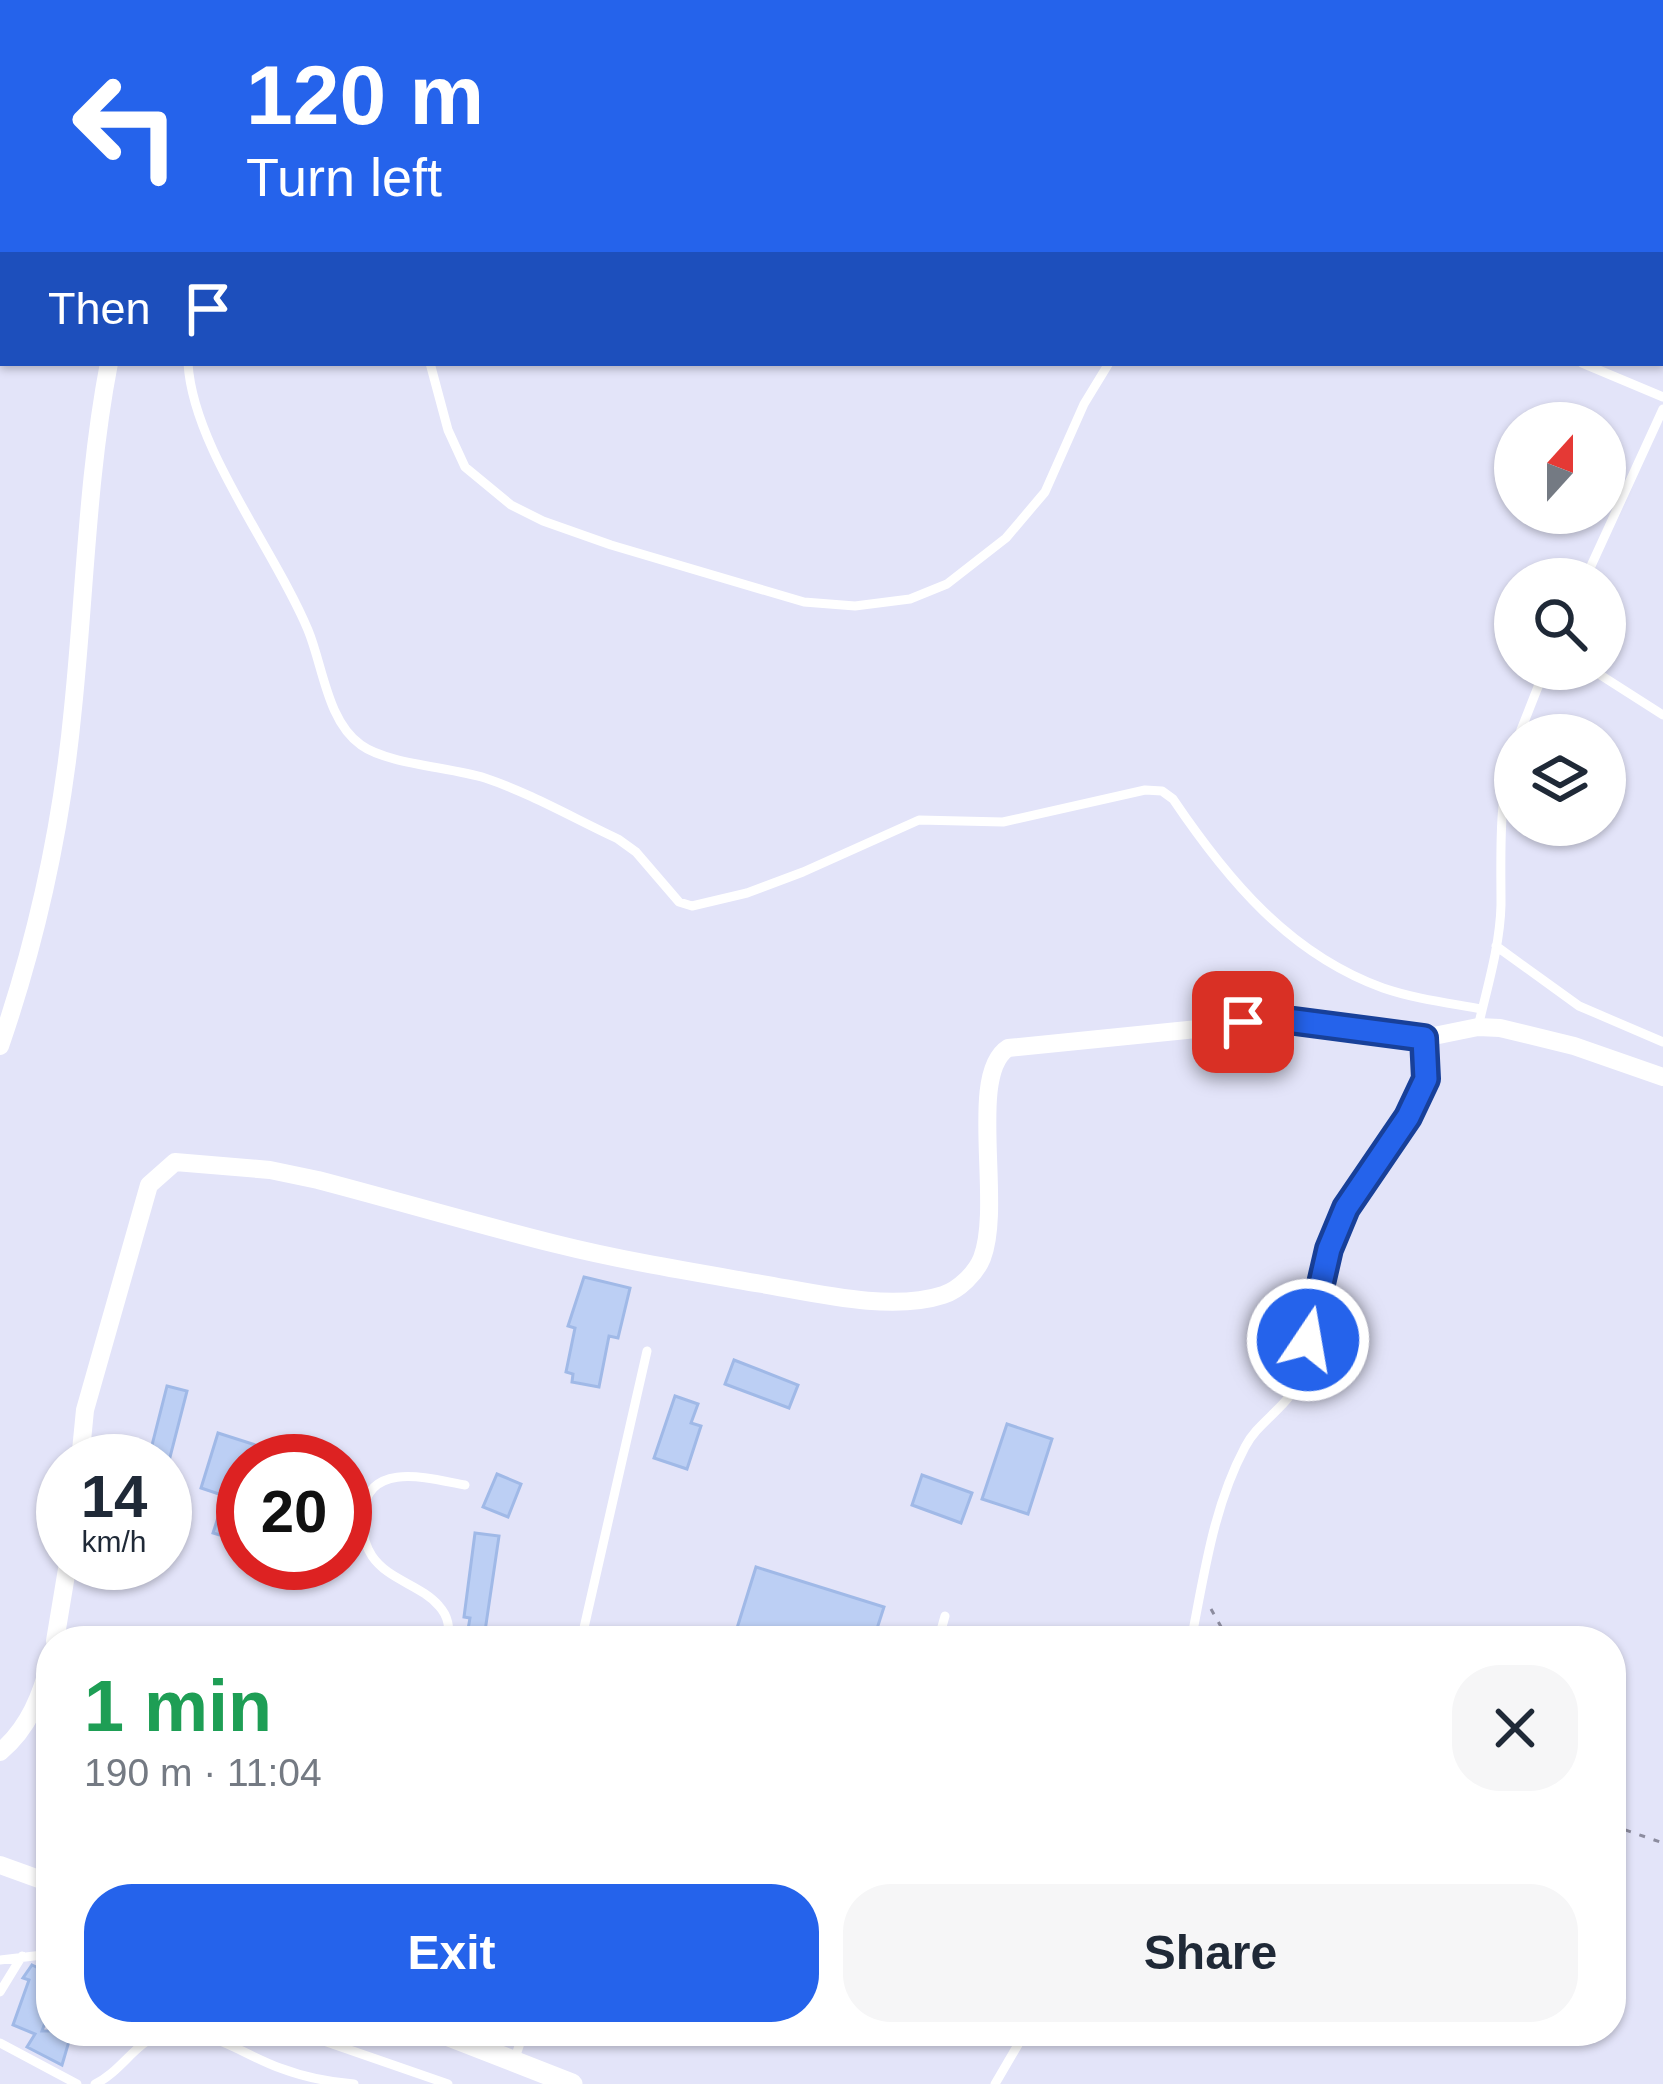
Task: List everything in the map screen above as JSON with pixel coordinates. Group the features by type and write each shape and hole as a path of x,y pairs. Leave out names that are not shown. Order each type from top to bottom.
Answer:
{"street":[{"path":"0,1046 40,914 56,838 73,710 91,490 110,366"},
{"path":"83,1434 85,1410 149,1185 175,1162 270,1170 318,1180 633,1262 841,1298 906,1300 943,1295 958,1288 979,1266 992,1204 986,1091 994,1062 1009,1048 1287,1020 1424,1038 1480,1018 1663,1077"},
{"path":"58,1626 64,1590"},
{"path":"0,1752 21,1733 36,1701"},
{"path":"0,1865 36,1878"},
{"path":"475,2046 572,2084"}],"lane":[{"path":"188,366 207,432 296,602 340,721 356,742 373,753 487,779 606,833 636,852 679,902 692,906 747,892 864,848 919,820 1003,822 1121,794 1162,791 1233,879 1295,940 1382,987 1480,1018 1501,908 1499,846"},
{"path":"431,366 448,430 465,467 511,505 611,545 804,602 855,606 910,599 947,584 1006,538 1045,492 1106,366"},
{"path":"1589,366 1663,397"},
{"path":"1595,558 1663,410"},
{"path":"1624,690 1663,715"},
{"path":"1496,946 1579,1006 1663,1042"},
{"path":"1194,1626 1214,1531 1247,1442 1296,1385 1329,1249 1346,1208 1418,1098 1426,1079 1424,1038"},
{"path":"584,1626 647,1351"},
{"path":"449,1626 441,1608 374,1559 362,1535 363,1506 372,1487 389,1477 412,1475 465,1485"},
{"path":"942,1626 945,1616"},
{"path":"0,1992 22,1955"},
{"path":"0,1960 36,1955"},
{"path":"0,2043 77,2084"},
{"path":"95,2084 142,2046"},
{"path":"229,2046 308,2078 354,2084"},
{"path":"338,2046 448,2084"},
{"path":"514,2061 519,2046"},
{"path":"995,2084 1017,2046"}],"path":[{"path":"1201,1592 1220,1626"},
{"path":"1626,1830 1663,1843"}],"building":[{"path":"584,1277 630,1288 618,1338 609,1336 599,1387 572,1382 573,1374 566,1372 575,1328 568,1326"},
{"path":"734,1360 798,1385 789,1408 725,1384"},
{"path":"167,1386 187,1391 176,1434 155,1434"},
{"path":"675,1396 698,1404 691,1423 701,1426 687,1469 654,1458"},
{"path":"1007,1424 1052,1439 1028,1514 982,1499"},
{"path":"216,1439 216,1493 201,1488"},
{"path":"497,1474 521,1484 508,1517 483,1507"},
{"path":"922,1475 972,1493 961,1523 912,1505"},
{"path":"475,1533 499,1536 486,1626 469,1626 470,1618 464,1617"},
{"path":"756,1567 884,1607 878,1626 738,1626"},
{"path":"32,1965 36,1967 36,2046 68,2046 62,2065 27,2047 35,2034 13,2025 29,1980 23,1978"}],"route":[{"path":"1243,1022 1287,1020 1424,1038 1426,1079 1408,1117 1346,1208 1329,1249 1308,1340"}]}
